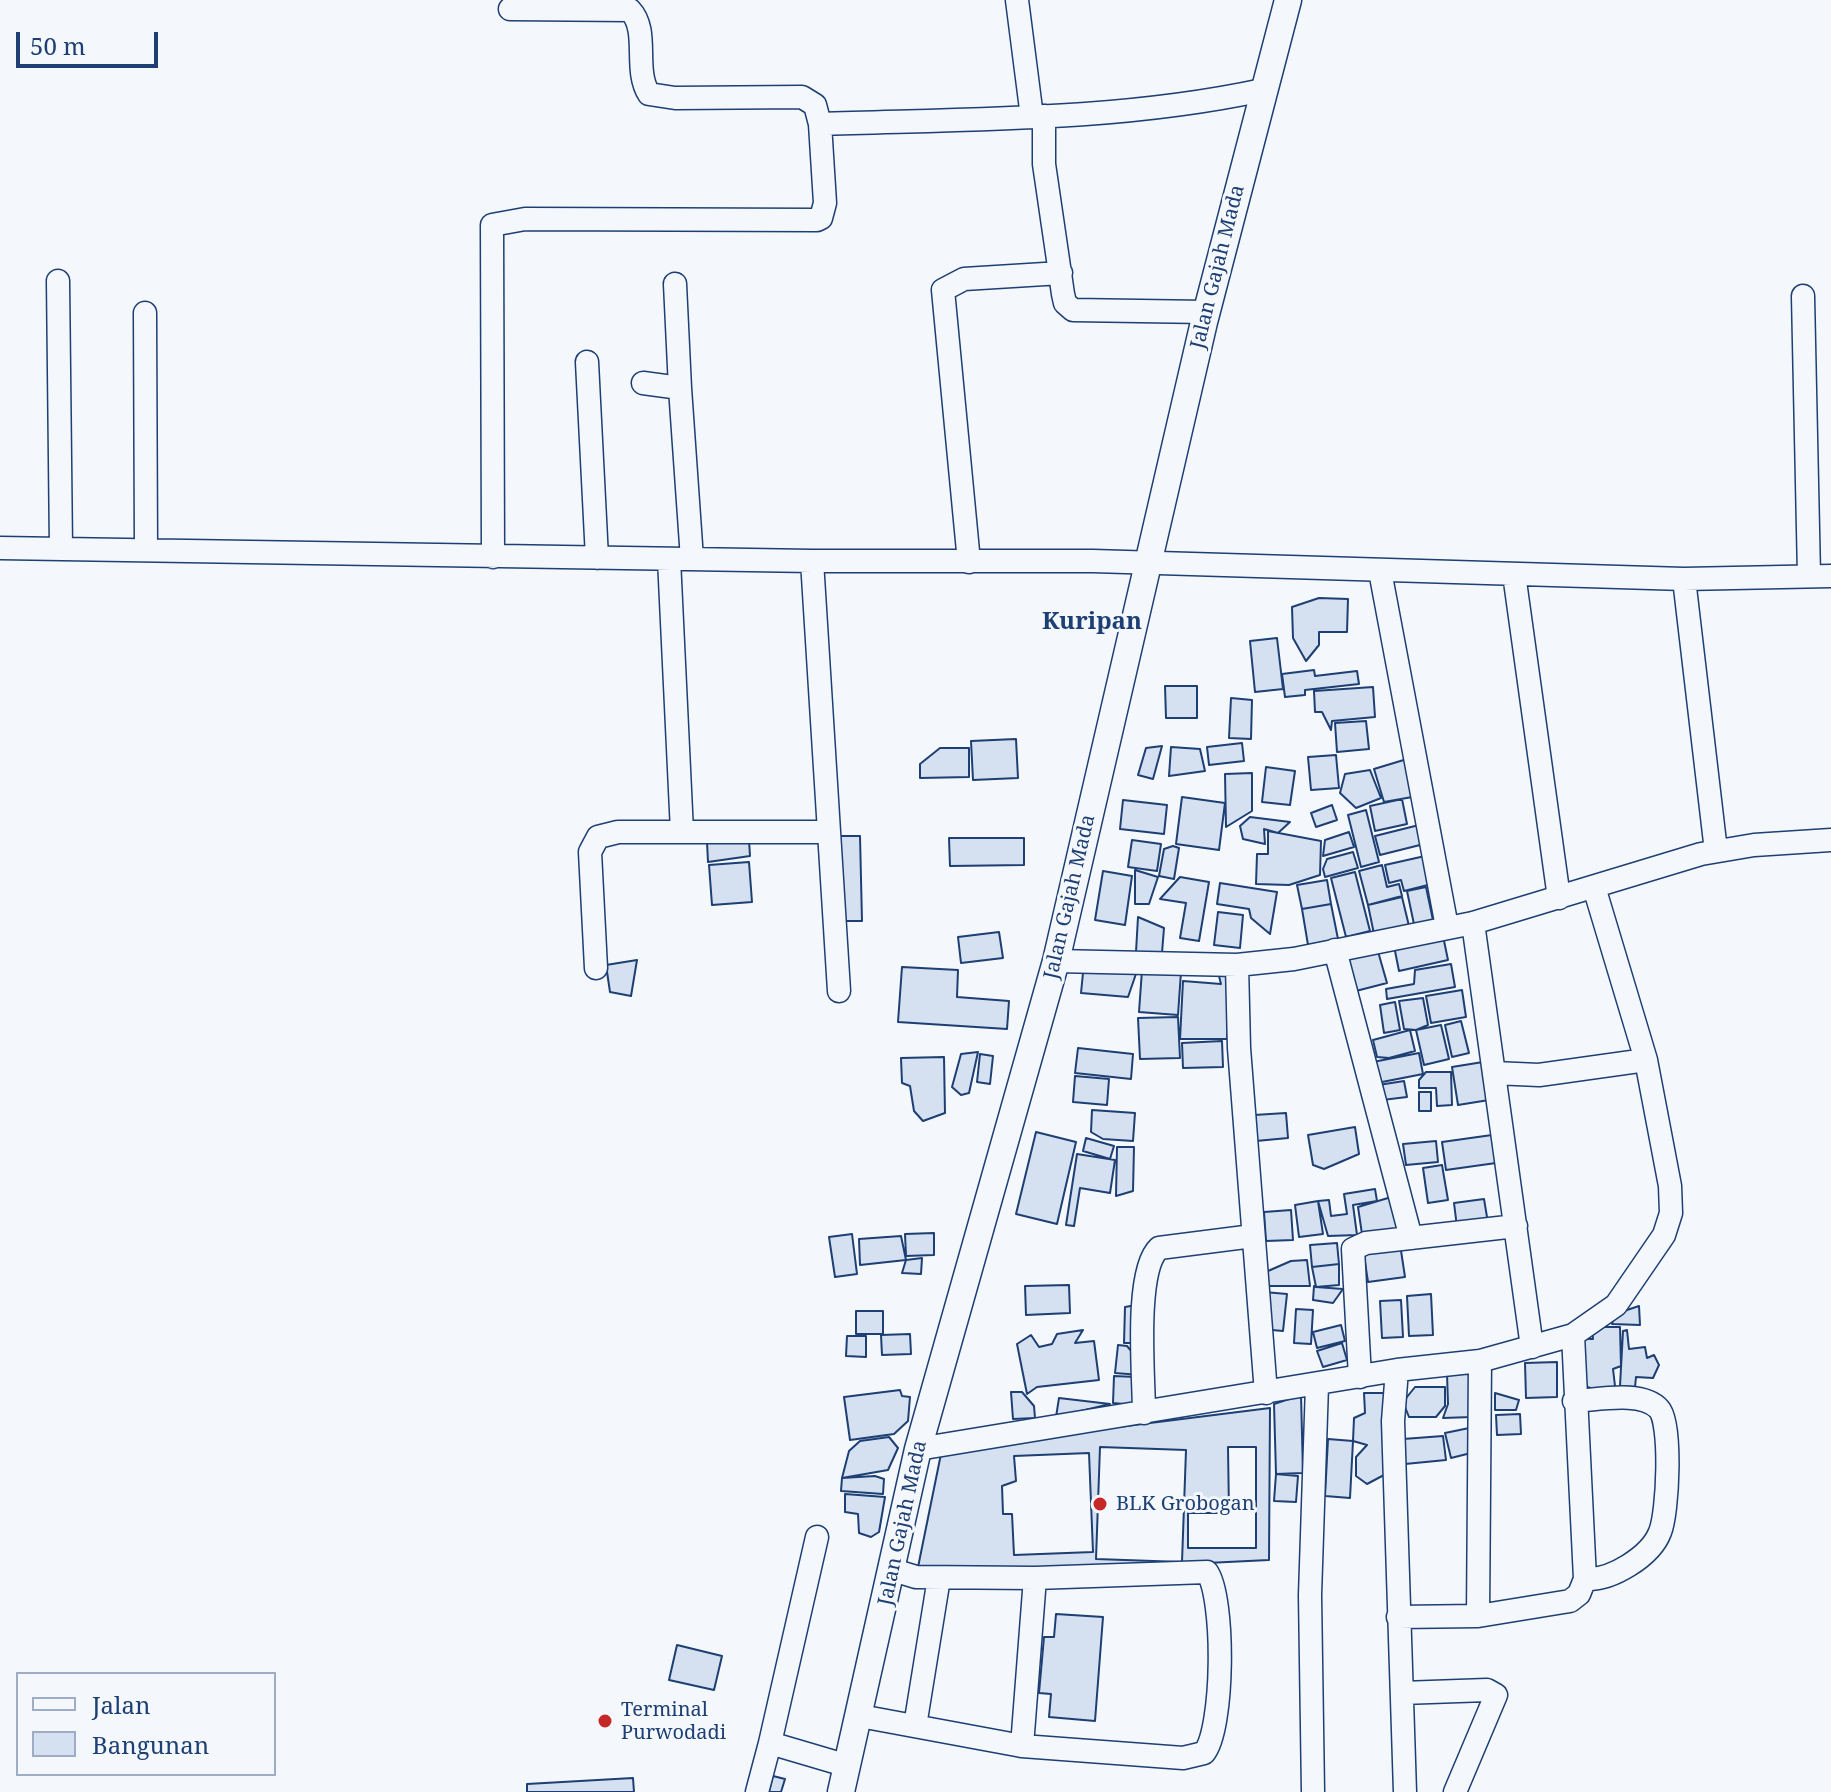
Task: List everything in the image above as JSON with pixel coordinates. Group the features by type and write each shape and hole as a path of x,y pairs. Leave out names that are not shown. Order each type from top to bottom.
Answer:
{"main road":[{"name":"Jalan Gajah Mada","path":"841,1792 918,1449 1056,961 1206,312 1288,0"}],"street":[{"path":"1017,0 1038,116 1065,303 1073,310 1206,312"},
{"path":"493,557 492,225 525,219 817,220 821,218 825,203 820,124 815,105 802,97 675,98 649,94 640,68 636,16 630,10 510,9"},
{"path":"820,124 1038,116 1221,99 1263,90"},
{"path":"969,562 943,290 964,279 1061,273"},
{"path":"58,281 61,549"},
{"path":"675,284 692,559"},
{"path":"0,548 812,561 1147,562 1684,579 1820,576 1803,296"},
{"path":"145,313 146,550"},
{"path":"587,362 597,558"},
{"path":"643,383 680,388"},
{"path":"669,559 682,832"},
{"path":"812,561 839,991"},
{"path":"1380,571 1447,927"},
{"path":"1514,574 1559,898"},
{"path":"1684,579 1716,851"},
{"path":"596,968 592,843 598,837 618,832 828,832"},
{"path":"1056,961 1237,965 1294,959 1473,923 1716,851 1831,840"},
{"path":"918,1449 1397,1370 1480,1361 1573,1335 1616,1305 1664,1235 1671,1213 1665,1150 1646,1060 1594,887"},
{"path":"1473,923 1532,1347"},
{"path":"1335,950 1411,1238"},
{"path":"1237,965 1239,1048 1266,1393"},
{"path":"1494,1073 1539,1075 1646,1060"},
{"path":"1360,1377 1352,1252 1366,1243 1516,1226"},
{"path":"1144,1413 1144,1304 1147,1267 1152,1255 1159,1248 1253,1236"},
{"path":"1398,1617 1478,1616 1570,1601 1579,1594 1585,1579 1573,1335"},
{"path":"1478,1616 1480,1361"},
{"path":"1397,1370 1393,1421 1405,1792"},
{"path":"1313,1792 1310,1565 1317,1385"},
{"path":"1574,1401 1635,1399 1650,1403 1663,1416 1667,1452 1664,1512 1657,1539 1620,1570 1607,1577 1585,1579"},
{"path":"757,1792 817,1537"},
{"path":"860,1716 1022,1746 1183,1758 1204,1753 1213,1737 1221,1638 1214,1583 1207,1572 939,1578 916,1577 893,1570"},
{"path":"915,1726 939,1578"},
{"path":"1022,1746 1035,1578"},
{"path":"1402,1693 1487,1690 1496,1695 1455,1792"},
{"path":"770,1743 848,1766"}],"building":[{"path":"1319,598 1348,599 1347,632 1319,632 1319,645 1306,661 1293,638 1292,607"},
{"path":"1277,638 1283,689 1255,692 1250,641"},
{"path":"1314,670 1315,676 1357,671 1359,684 1305,690 1305,695 1285,697 1282,674"},
{"path":"1165,686 1197,686 1197,718 1166,718"},
{"path":"1373,687 1375,717 1332,721 1331,730 1322,712 1315,712 1314,691"},
{"path":"1231,698 1252,700 1251,739 1229,738"},
{"path":"1366,721 1369,749 1337,752 1335,723"},
{"path":"1016,739 1018,778 973,780 971,741"},
{"path":"1242,743 1244,761 1209,765 1207,747"},
{"path":"1162,746 1153,779 1138,775 1146,748"},
{"path":"1171,747 1200,749 1205,771 1169,776"},
{"path":"940,748 969,748 969,777 920,778 920,764"},
{"path":"1336,755 1339,788 1311,790 1308,757"},
{"path":"1407,759 1418,796 1384,802 1374,769"},
{"path":"1266,767 1295,771 1290,805 1262,802"},
{"path":"1370,770 1381,798 1356,808 1340,793 1345,774"},
{"path":"1252,773 1252,811 1226,827 1225,774"},
{"path":"1182,797 1225,803 1219,850 1176,844"},
{"path":"1402,799 1407,824 1375,831 1370,806"},
{"path":"1123,800 1167,805 1164,834 1120,829"},
{"path":"1332,805 1337,820 1316,827 1311,813"},
{"path":"1366,810 1379,862 1361,867 1348,815"},
{"path":"1250,817 1290,822 1278,833 1264,829 1265,844 1243,839 1240,826"},
{"path":"1423,824 1428,843 1380,855 1375,836"},
{"path":"1268,831 1321,841 1320,875 1289,885 1256,884 1257,854 1268,854"},
{"path":"1349,832 1354,847 1323,856 1325,840"},
{"path":"833,836 860,836 862,921 835,921"},
{"path":"949,838 1024,838 1024,865 950,866"},
{"path":"749,840 750,856 708,862 707,842"},
{"path":"1132,840 1161,844 1157,871 1128,867"},
{"path":"1179,848 1174,879 1159,876 1164,849"},
{"path":"1353,852 1358,868 1325,877 1323,869 1327,859"},
{"path":"1425,856 1432,884 1404,891 1401,880 1389,883 1385,865"},
{"path":"749,862 752,902 712,905 709,865"},
{"path":"1382,865 1387,887 1399,884 1402,896 1368,905 1359,871"},
{"path":"1135,870 1158,877 1149,904 1135,904"},
{"path":"1103,871 1132,876 1125,925 1095,920"},
{"path":"1355,872 1370,931 1346,937 1331,878"},
{"path":"1180,877 1209,882 1199,941 1180,938 1186,903 1160,899"},
{"path":"1327,880 1331,904 1302,909 1297,885"},
{"path":"1220,883 1277,892 1270,934 1251,918 1249,909 1217,904"},
{"path":"1426,887 1434,925 1415,929 1407,891"},
{"path":"1402,897 1409,926 1374,934 1368,905"},
{"path":"1331,904 1338,939 1308,945 1302,909"},
{"path":"1218,912 1243,915 1240,948 1214,945"},
{"path":"1138,917 1164,928 1162,953 1136,952"},
{"path":"999,932 1003,958 961,963 958,937"},
{"path":"1443,936 1448,960 1399,971 1394,946"},
{"path":"1377,948 1387,983 1352,992 1343,957"},
{"path":"637,960 631,996 610,992 606,965"},
{"path":"1084,963 1138,968 1128,997 1081,993"},
{"path":"1451,964 1455,987 1387,999 1386,989 1414,984 1415,970"},
{"path":"902,967 958,970 957,997 1009,1001 1007,1029 898,1022"},
{"path":"1142,970 1181,972 1178,1015 1139,1012"},
{"path":"1218,972 1232,973 1227,1039 1180,1039 1183,981 1221,984"},
{"path":"1462,990 1466,1017 1431,1023 1426,996"},
{"path":"1423,998 1428,1025 1416,1030 1404,1029 1399,1001"},
{"path":"1395,1002 1400,1030 1384,1033 1380,1005"},
{"path":"1178,1017 1180,1058 1140,1059 1138,1018"},
{"path":"1461,1021 1469,1053 1452,1057 1445,1025"},
{"path":"1441,1025 1449,1059 1424,1065 1416,1030"},
{"path":"1410,1030 1415,1051 1389,1058 1377,1057 1373,1040"},
{"path":"1222,1041 1223,1067 1183,1068 1182,1043"},
{"path":"1078,1048 1133,1054 1131,1079 1075,1073"},
{"path":"978,1052 969,1093 961,1095 952,1087 961,1054"},
{"path":"1419,1053 1423,1074 1377,1083 1373,1062"},
{"path":"980,1054 993,1056 990,1084 977,1082"},
{"path":"944,1057 945,1113 923,1121 914,1111 910,1086 902,1083 901,1058"},
{"path":"1483,1062 1489,1100 1458,1105 1452,1067"},
{"path":"1426,1072 1451,1072 1452,1105 1437,1106 1436,1088 1419,1088 1419,1080"},
{"path":"1075,1076 1109,1079 1107,1105 1073,1102"},
{"path":"1404,1081 1407,1097 1374,1101 1372,1086"},
{"path":"1419,1092 1431,1092 1431,1111 1419,1111"},
{"path":"1092,1110 1135,1113 1133,1141 1103,1139 1091,1132"},
{"path":"1286,1113 1288,1138 1256,1141 1254,1115"},
{"path":"1355,1127 1359,1154 1324,1169 1313,1165 1308,1135"},
{"path":"1036,1132 1076,1142 1057,1224 1016,1214"},
{"path":"1492,1135 1496,1163 1446,1170 1442,1142"},
{"path":"1086,1138 1114,1146 1110,1159 1083,1151"},
{"path":"1436,1141 1438,1162 1406,1165 1403,1144"},
{"path":"1117,1147 1134,1147 1133,1191 1116,1196"},
{"path":"1077,1154 1115,1160 1110,1193 1080,1188 1074,1226 1066,1225"},
{"path":"1442,1165 1448,1200 1428,1203 1423,1168"},
{"path":"1375,1189 1377,1201 1353,1205 1357,1235 1328,1236 1318,1201 1329,1200 1331,1216 1347,1214 1344,1194"},
{"path":"1398,1195 1405,1231 1362,1234 1358,1207"},
{"path":"1484,1199 1488,1223 1457,1227 1454,1203"},
{"path":"1318,1201 1323,1234 1299,1237 1295,1205"},
{"path":"1291,1210 1293,1240 1266,1241 1264,1212"},
{"path":"934,1233 934,1255 906,1256 905,1234"},
{"path":"852,1234 857,1274 835,1277 829,1237"},
{"path":"901,1236 906,1260 860,1265 859,1239"},
{"path":"1337,1243 1339,1264 1312,1267 1310,1245"},
{"path":"1400,1244 1405,1277 1368,1282 1363,1249"},
{"path":"922,1258 921,1274 902,1273 906,1260"},
{"path":"1307,1260 1310,1286 1266,1286 1268,1271 1291,1261"},
{"path":"1339,1264 1339,1285 1316,1287 1312,1267"},
{"path":"1069,1285 1070,1313 1026,1315 1025,1286"},
{"path":"1314,1286 1343,1289 1333,1303 1313,1300"},
{"path":"1264,1292 1287,1294 1283,1331 1261,1329"},
{"path":"1431,1294 1433,1335 1409,1336 1407,1296"},
{"path":"1401,1300 1403,1337 1382,1338 1380,1301"},
{"path":"1142,1304 1141,1343 1124,1343 1125,1307"},
{"path":"1639,1306 1640,1325 1612,1324 1615,1314"},
{"path":"1296,1309 1313,1310 1311,1344 1294,1343"},
{"path":"856,1311 883,1311 883,1334 856,1334"},
{"path":"1341,1325 1345,1341 1317,1348 1313,1332"},
{"path":"1592,1327 1620,1327 1621,1366 1613,1369 1615,1386 1604,1392 1584,1386 1581,1339 1593,1339"},
{"path":"1083,1330 1075,1343 1094,1341 1099,1380 1037,1387 1027,1394 1017,1344 1031,1335 1039,1347 1052,1344 1057,1334"},
{"path":"1627,1330 1629,1349 1645,1347 1647,1358 1654,1355 1659,1365 1653,1378 1636,1377 1635,1387 1620,1386 1623,1331"},
{"path":"910,1334 911,1354 882,1355 881,1335"},
{"path":"847,1336 866,1336 866,1357 846,1356"},
{"path":"1342,1343 1347,1360 1323,1367 1317,1351"},
{"path":"1118,1345 1127,1346 1137,1358 1140,1375 1115,1373"},
{"path":"1557,1362 1557,1397 1526,1398 1525,1363"},
{"path":"1447,1374 1471,1374 1472,1417 1443,1418 1448,1404"},
{"path":"1114,1376 1136,1377 1134,1405 1113,1403"},
{"path":"1415,1387 1445,1387 1445,1406 1436,1417 1409,1417 1403,1402"},
{"path":"900,1390 902,1396 910,1397 908,1421 894,1434 850,1440 844,1397"},
{"path":"1011,1392 1022,1392 1034,1406 1035,1418 1013,1419"},
{"path":"1364,1393 1391,1393 1384,1475 1367,1484 1356,1476 1356,1457 1367,1445 1353,1441 1354,1418 1365,1413"},
{"path":"1495,1393 1519,1400 1516,1410 1495,1410"},
{"path":"1301,1395 1303,1473 1276,1474 1274,1404"},
{"path":"1059,1398 1110,1404 1056,1417"},
{"name":"BLK Grobogan","path":"1270,1408 1269,1560 916,1577 942,1449"},
{"path":"1520,1414 1521,1434 1497,1435 1496,1415"},
{"path":"1474,1427 1471,1453 1451,1458 1445,1433"},
{"path":"1443,1436 1446,1460 1405,1464 1403,1439"},
{"path":"889,1437 898,1448 888,1470 842,1478 849,1451 860,1441"},
{"path":"1328,1439 1353,1441 1350,1498 1325,1496"},
{"path":"1100,1447 1186,1450 1182,1562 1096,1559"},
{"path":"1228,1447 1256,1447 1256,1548 1188,1548 1188,1513 1229,1513"},
{"path":"1089,1453 1093,1552 1014,1555 1012,1514 1003,1514 1002,1486 1016,1481 1014,1456"},
{"path":"1276,1474 1298,1476 1296,1502 1274,1501"},
{"path":"875,1476 884,1479 883,1494 841,1491 842,1478"},
{"path":"845,1494 885,1497 879,1532 871,1537 859,1533 858,1514 845,1512"},
{"path":"1056,1614 1103,1617 1095,1721 1049,1717 1051,1694 1039,1693 1044,1637 1054,1637"},
{"path":"677,1645 722,1656 714,1690 669,1680"},
{"path":"773,1776 785,1779 781,1792 769,1792"},
{"path":"633,1778 634,1792 527,1792 527,1784"}],"place":[{"name":"BLK Grobogan","path":"1100,1504"},
{"name":"Terminal Purwodadi","path":"605,1721"}],"district":[{"name":"Kuripan","path":"1092,622"}]}
